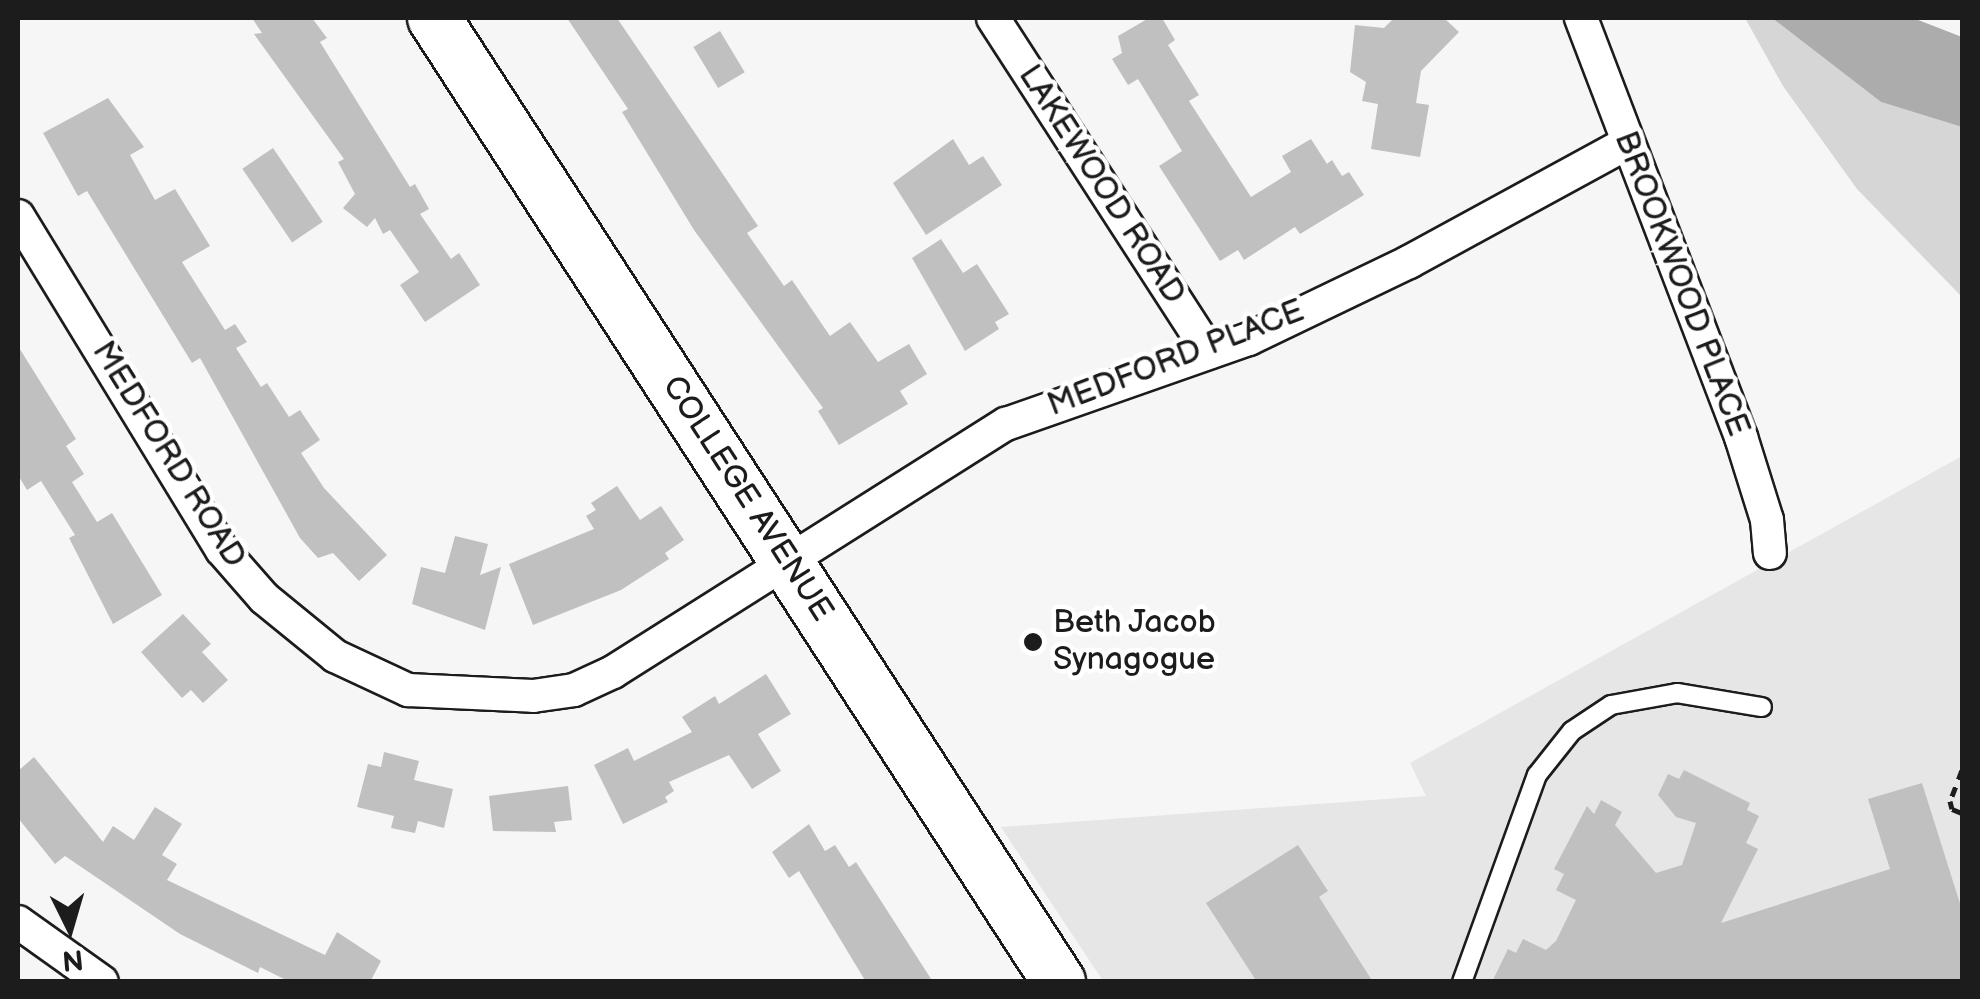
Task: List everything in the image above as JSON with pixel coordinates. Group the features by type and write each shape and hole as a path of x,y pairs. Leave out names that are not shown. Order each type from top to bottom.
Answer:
{"main road":[{"name":"COLLEGE AVENUE","path":"434,18 1059,982"}],"street":[{"name":"LAKEWOOD ROAD","path":"992,18 1208,352"},
{"name":"BROOKWOOD PLACE","path":"1581,18 1742,437 1770,553"},
{"name":"MEDFORD PLACE","path":"787,560 1006,424 1208,352 1409,262 1627,143"},
{"name":"MEDFORD ROAD","path":"18,216 222,550 304,636 368,674 408,690 450,696 574,690 648,651 787,560"},
{"path":"18,922 102,982"}],"lane":[{"path":"1462,982 1537,775 1563,740 1592,716 1632,698 1676,692 1762,706"}],"path":[{"path":"1962,770 1950,801 1952,810 1962,812"}],"shaded area":[{"path":"1745,18 1772,18 1881,102 1962,127 1962,297 1857,189 1783,86"},
{"path":"1772,18 1913,18 1962,37 1962,127 1881,102"},
{"path":"1962,456 1962,981 1103,981 1001,827 1426,796 1410,763"}],"building":[{"path":"252,18 312,18 327,38 320,42 410,187 415,184 429,209 420,214 451,259 459,253 480,285 425,322 400,285 419,272 390,230 383,234 375,218 367,227 343,208 355,194 338,162 344,159 254,34 262,33"},
{"path":"567,18 617,18 758,226 747,233 784,286 792,280 830,336 850,322 878,362 909,344 927,374 900,391 908,404 839,445 818,411 823,408 694,230 622,112 628,109"},
{"path":"1149,18 1162,18 1175,40 1168,45 1199,95 1189,101 1251,197 1291,172 1282,156 1311,139 1327,164 1332,160 1342,176 1349,172 1364,195 1300,234 1295,227 1244,260 1238,250 1220,261 1159,166 1182,151 1138,79 1128,85 1112,59 1122,53 1118,36"},
{"path":"1394,18 1444,18 1459,32 1421,71 1416,103 1429,105 1420,157 1371,149 1378,104 1362,101 1366,82 1350,72 1355,25 1384,28"},
{"path":"720,31 745,72 718,88 693,47"},
{"path":"108,98 144,147 130,155 155,200 175,189 210,246 182,262 225,330 235,324 247,342 236,348 261,387 267,383 289,417 300,410 320,440 301,453 324,488 387,555 359,581 333,553 318,558 300,538 200,358 192,363 87,191 78,196 43,133"},
{"path":"953,139 969,165 983,156 1002,185 926,235 893,183"},
{"path":"273,148 323,222 292,242 242,169"},
{"path":"941,239 963,273 977,264 1009,314 995,322 999,329 965,351 912,258"},
{"path":"18,346 76,439 66,446 84,474 72,482 97,522 112,513 162,595 113,624 69,538 75,535 41,481 27,490 18,475"},
{"path":"617,486 640,520 661,506 684,540 665,553 669,559 621,590 533,625 509,564 594,529 586,516 596,510 591,503"},
{"path":"455,536 488,544 480,575 501,567 485,630 412,604 421,567 445,573"},
{"path":"183,614 211,644 202,652 228,680 203,703 191,690 182,698 141,652"},
{"path":"766,674 791,714 758,734 781,771 752,789 729,755 669,782 674,791 665,797 668,802 623,824 594,765 628,748 634,761 692,732 682,717 715,696 719,704"},
{"path":"384,752 419,761 414,780 453,789 444,828 418,821 415,833 391,828 394,816 357,807 368,764 381,767"},
{"path":"34,757 103,842 113,826 134,840 155,807 182,824 162,855 177,864 167,880 325,955 337,932 381,961 370,982 290,982 260,967 258,973 180,934 65,856 55,864 18,818 18,771"},
{"path":"1684,770 1750,803 1747,810 1759,816 1746,843 1758,849 1721,923 1890,869 1868,799 1922,783 1962,910 1962,982 1492,982 1508,949 1516,953 1523,939 1546,950 1556,941 1576,900 1556,890 1564,874 1554,869 1587,806 1594,814 1601,800 1622,812 1615,825 1656,873 1682,865 1696,823 1676,817 1658,795 1668,774 1679,779"},
{"path":"568,786 572,820 554,822 556,832 493,831 489,796"},
{"path":"809,824 825,851 835,845 849,867 856,862 933,982 866,982 799,871 789,878 772,852"},
{"path":"1298,845 1328,891 1319,897 1373,982 1257,982 1206,903"}],"place":[{"name":"Beth Jacob Synagogue","path":"1033,642"}]}
